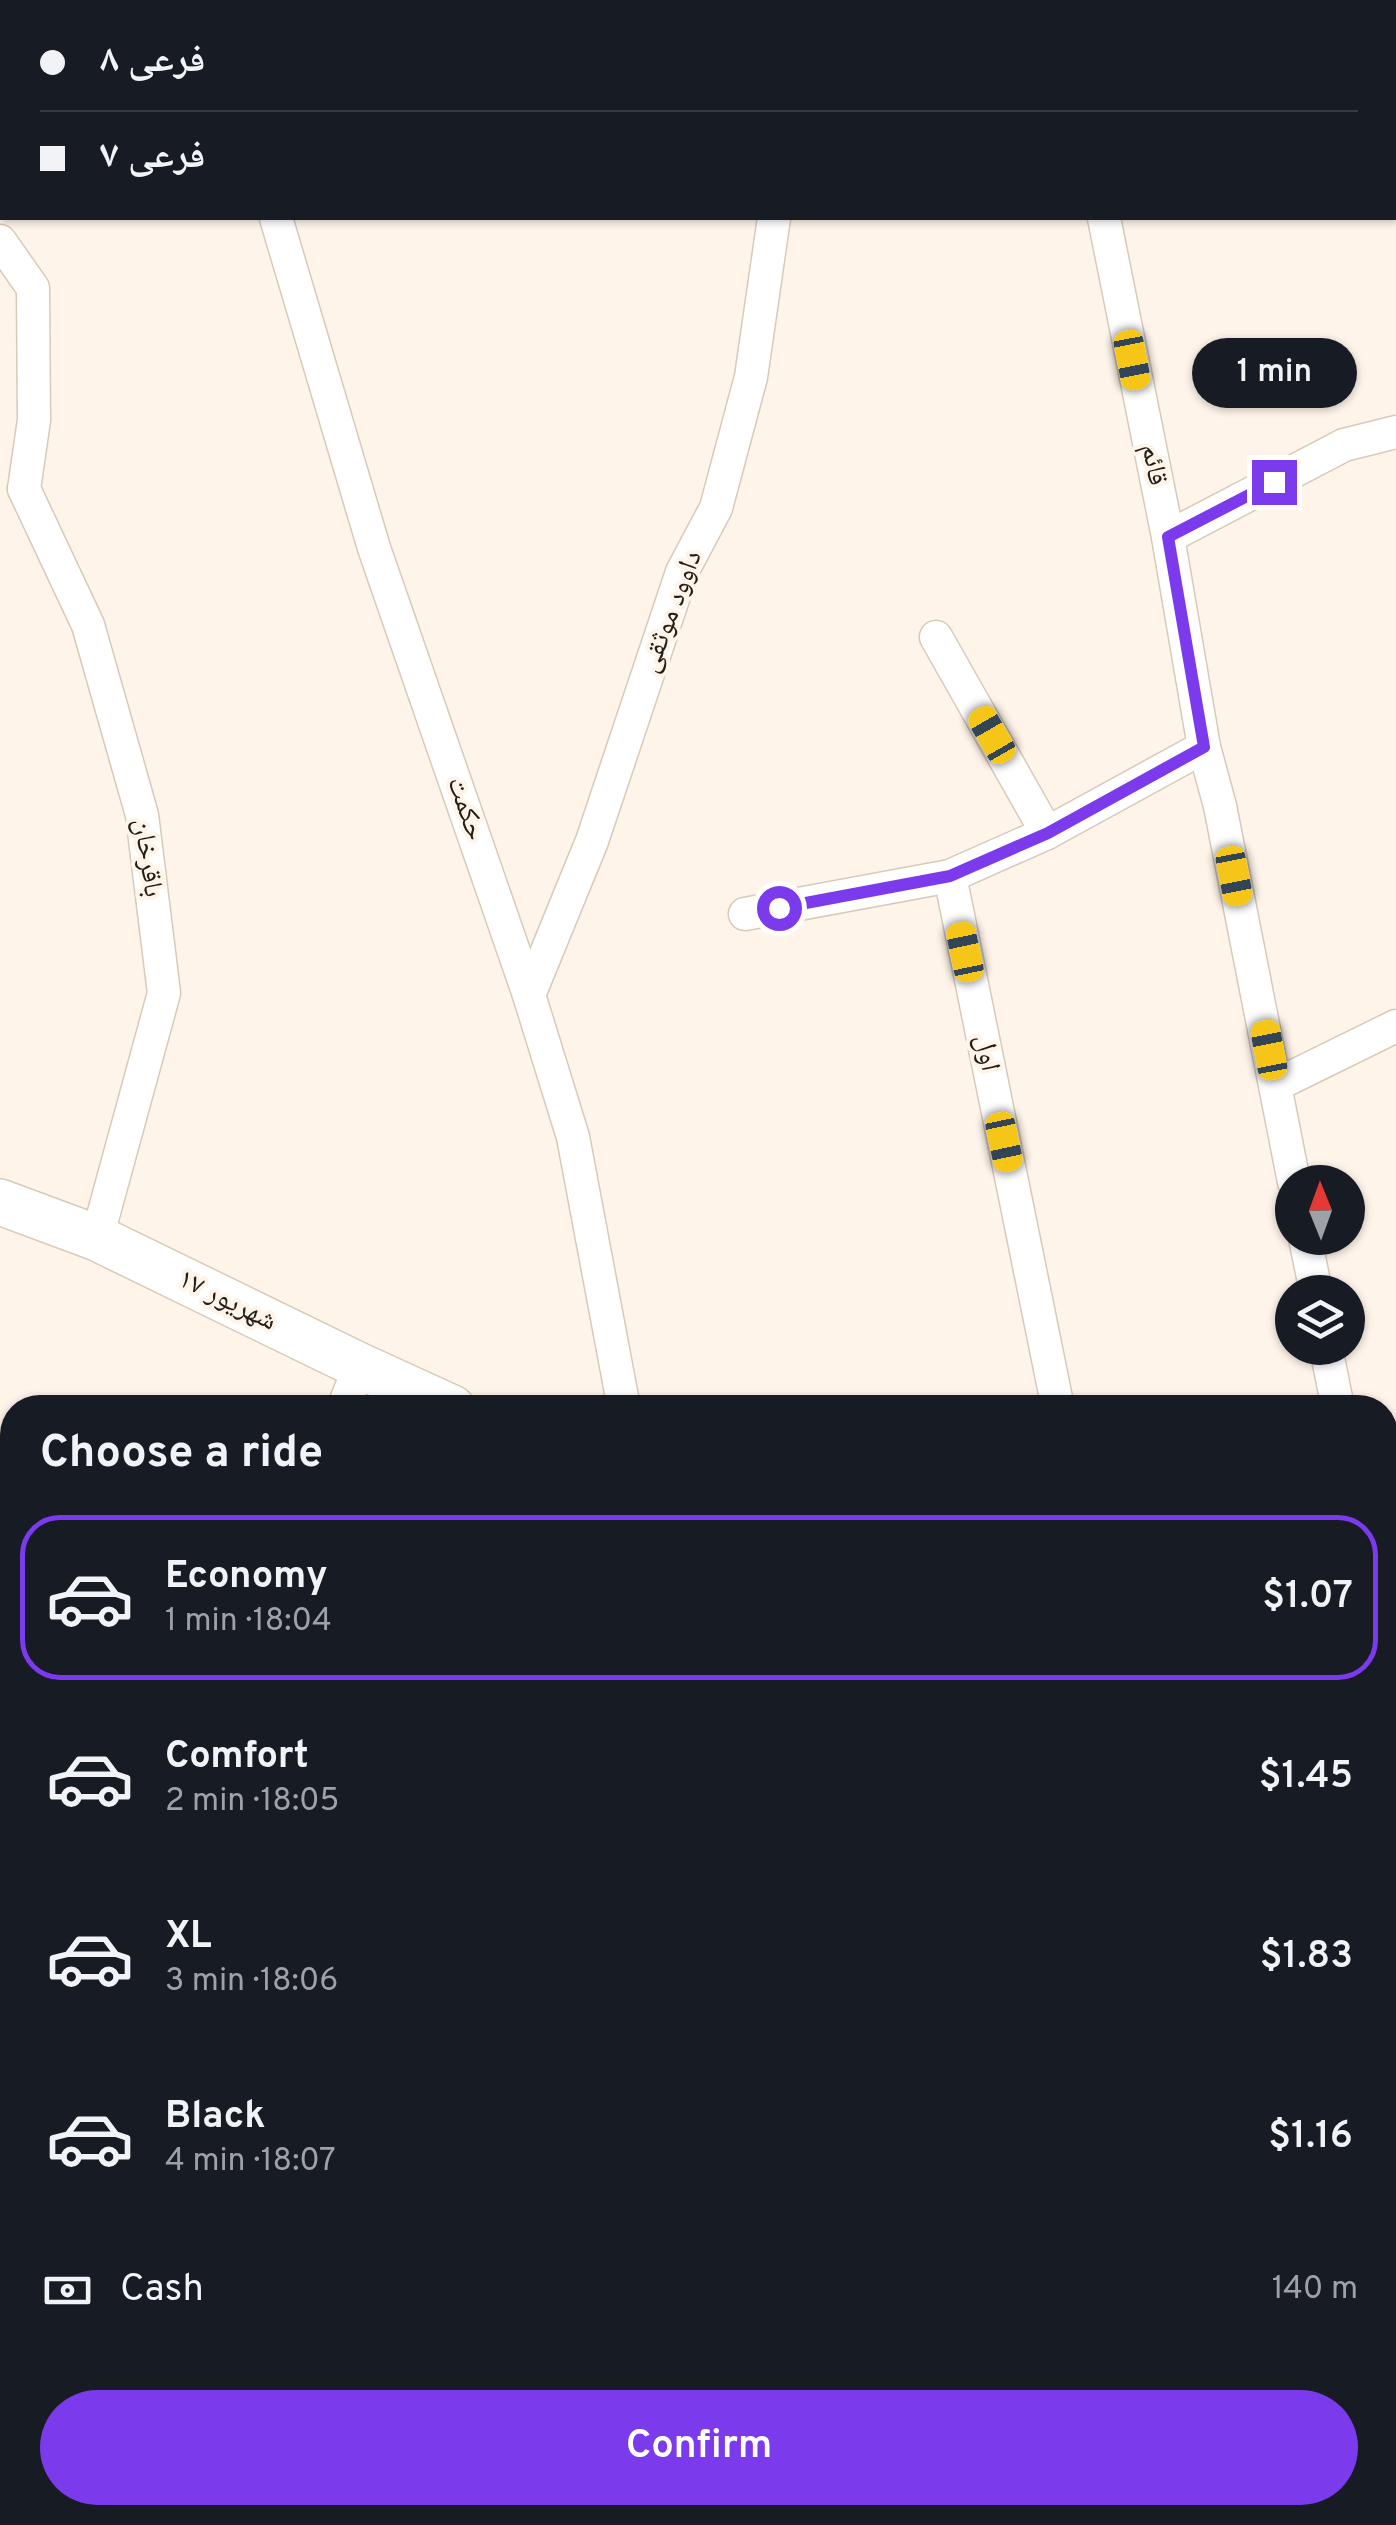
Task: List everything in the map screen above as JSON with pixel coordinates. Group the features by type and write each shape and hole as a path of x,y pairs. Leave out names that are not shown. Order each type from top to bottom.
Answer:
{"street":[{"name":"حکمت","path":"277,220 374,548 529,996 573,1136 622,1395"},
{"name":"داوود موثقی","path":"529,996 592,841 682,572 716,508 751,377 774,220"},
{"name":"قائم","path":"1104,220 1168,537 1204,747 1220,806 1291,1165"},
{"path":"0,242 33,288 34,420 12,487"},
{"path":"1168,537 1344,445 1396,432"},
{"name":"باقرخان","path":"12,487 88,625 142,815 164,993 96,1238"},
{"path":"936,637 1048,833"},
{"path":"745,914 950,876 1048,833 1204,747"},
{"name":"اول","path":"950,876 1055,1395"},
{"path":"1276,1085 1396,1026"},
{"name":"۱۷ شهریور","path":"0,1202 96,1238 424,1395"},
{"path":"1329,1365 1335,1395"},
{"path":"348,1395 360,1366"}],"route":[{"path":"779,908 950,876 1048,833 1204,747 1168,537 1274,482"}]}
